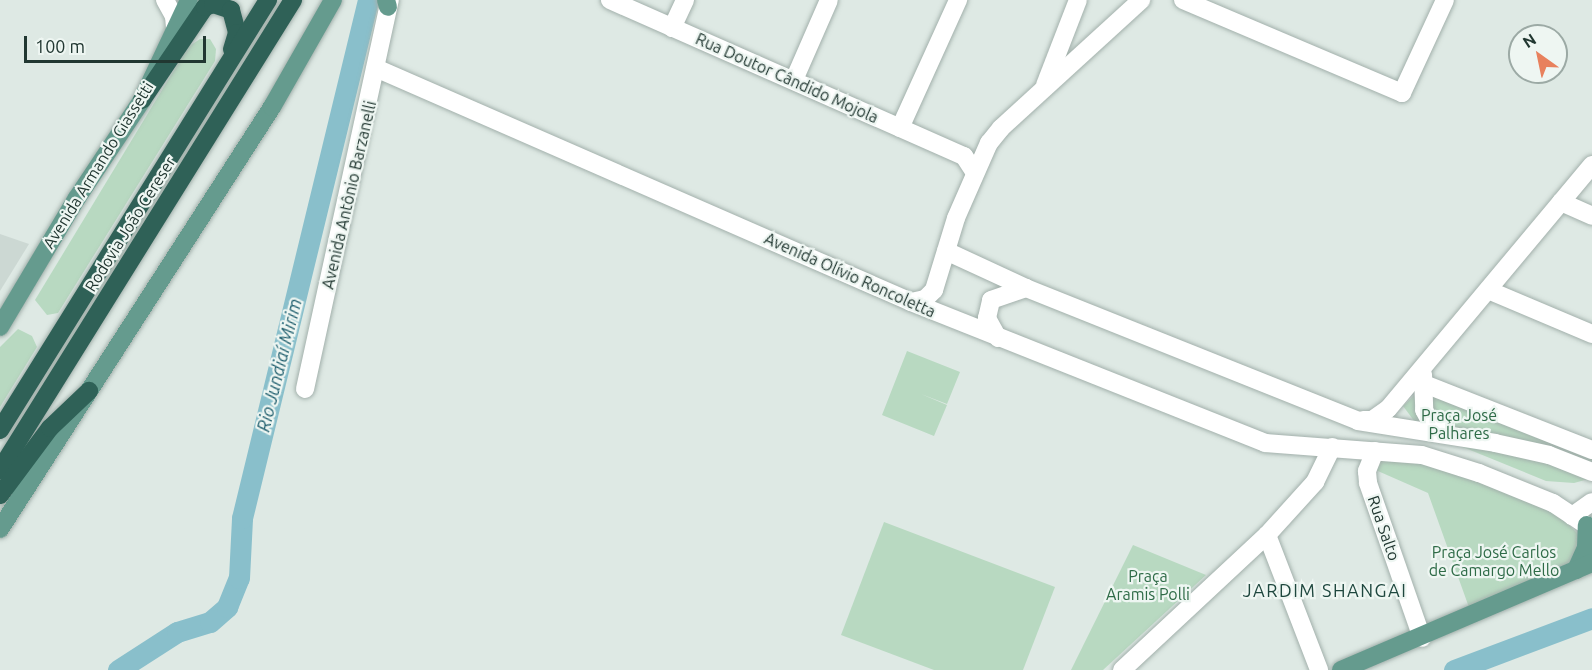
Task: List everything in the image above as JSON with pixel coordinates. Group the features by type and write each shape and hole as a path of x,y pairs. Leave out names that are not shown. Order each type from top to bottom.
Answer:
{"highway":[{"name":"Rodovia João Cereser","path":"0,430 268,0"},
{"name":"Rodovia João Cereser","path":"0,470 293,0"},
{"path":"142,100 197,2 223,6 231,10 237,33 209,95"},
{"path":"0,495 50,428 89,391"}],"main road":[{"path":"0,529 272,107 333,0"},
{"name":"Avenida Armando Giassetti","path":"0,327 77,198 142,100 175,28 197,2"},
{"path":"1341,670 1422,638 1584,567 1586,548 1584,523"}],"street":[{"path":"165,0 174,16 175,28"},
{"name":"Rua Doutor Cândido Mojola","path":"610,0 964,156"},
{"path":"672,28 684,0"},
{"path":"794,80 829,0"},
{"path":"900,128 958,0"},
{"path":"1043,88 1078,0"},
{"path":"975,173 964,156 972,155 989,143 1043,88 1141,0"},
{"path":"1183,0 1402,93 1446,0"},
{"name":"Avenida Antônio Barzanelli","path":"305,389 378,69 388,2"},
{"name":"Avenida Olívio Roncoletta","path":"378,69 911,302 1264,443 1422,455 1479,472 1584,523"},
{"path":"911,302 925,299 934,290 956,218 989,143"},
{"path":"1358,421 1380,416 1423,376 1488,290 1592,165"},
{"path":"1561,202 1592,216"},
{"path":"946,251 1026,288 1358,421 1445,433 1549,455 1592,472"},
{"path":"998,338 987,318 991,300 1026,288"},
{"path":"1488,290 1592,334"},
{"path":"1423,376 1424,410 1430,421 1445,433"},
{"path":"1423,376 1592,450"},
{"path":"1122,670 1267,535 1315,482 1332,447"},
{"name":"Rua Salto","path":"1376,451 1367,471 1368,483 1422,638"},
{"path":"1584,523 1592,502"},
{"path":"1267,535 1319,670"}],"shaded area":[{"path":"0,234 29,244 0,291"}],"green space":[{"path":"200,39 210,39 216,49 215,61 58,313 47,315 35,300 188,47"},
{"path":"18,329 32,336 37,347 0,407 0,347"},
{"path":"907,351 960,372 947,404 921,394 947,405 934,436 882,415"},
{"name":"Praça José Palhares","path":"1422,388 1592,458 1592,478 1574,483 1546,481 1421,430 1403,406"},
{"name":"Praça José Carlos de Camargo Mello","path":"1375,459 1421,459 1554,510 1589,545 1592,558 1471,613 1428,493 1371,468"},
{"path":"884,522 1055,587 1023,670 934,670 841,635"},
{"name":"Praça Aramis Polli","path":"1133,545 1206,575 1103,670 1071,670"}],"waterway":[{"name":"Rio Jundiaí Mirim","path":"118,670 177,632 210,622 227,607 239,578 242,518 368,0"},
{"path":"1454,670 1592,618"}],"district":[{"name":"JARDIM SHANGAI","path":"1325,590"}]}
